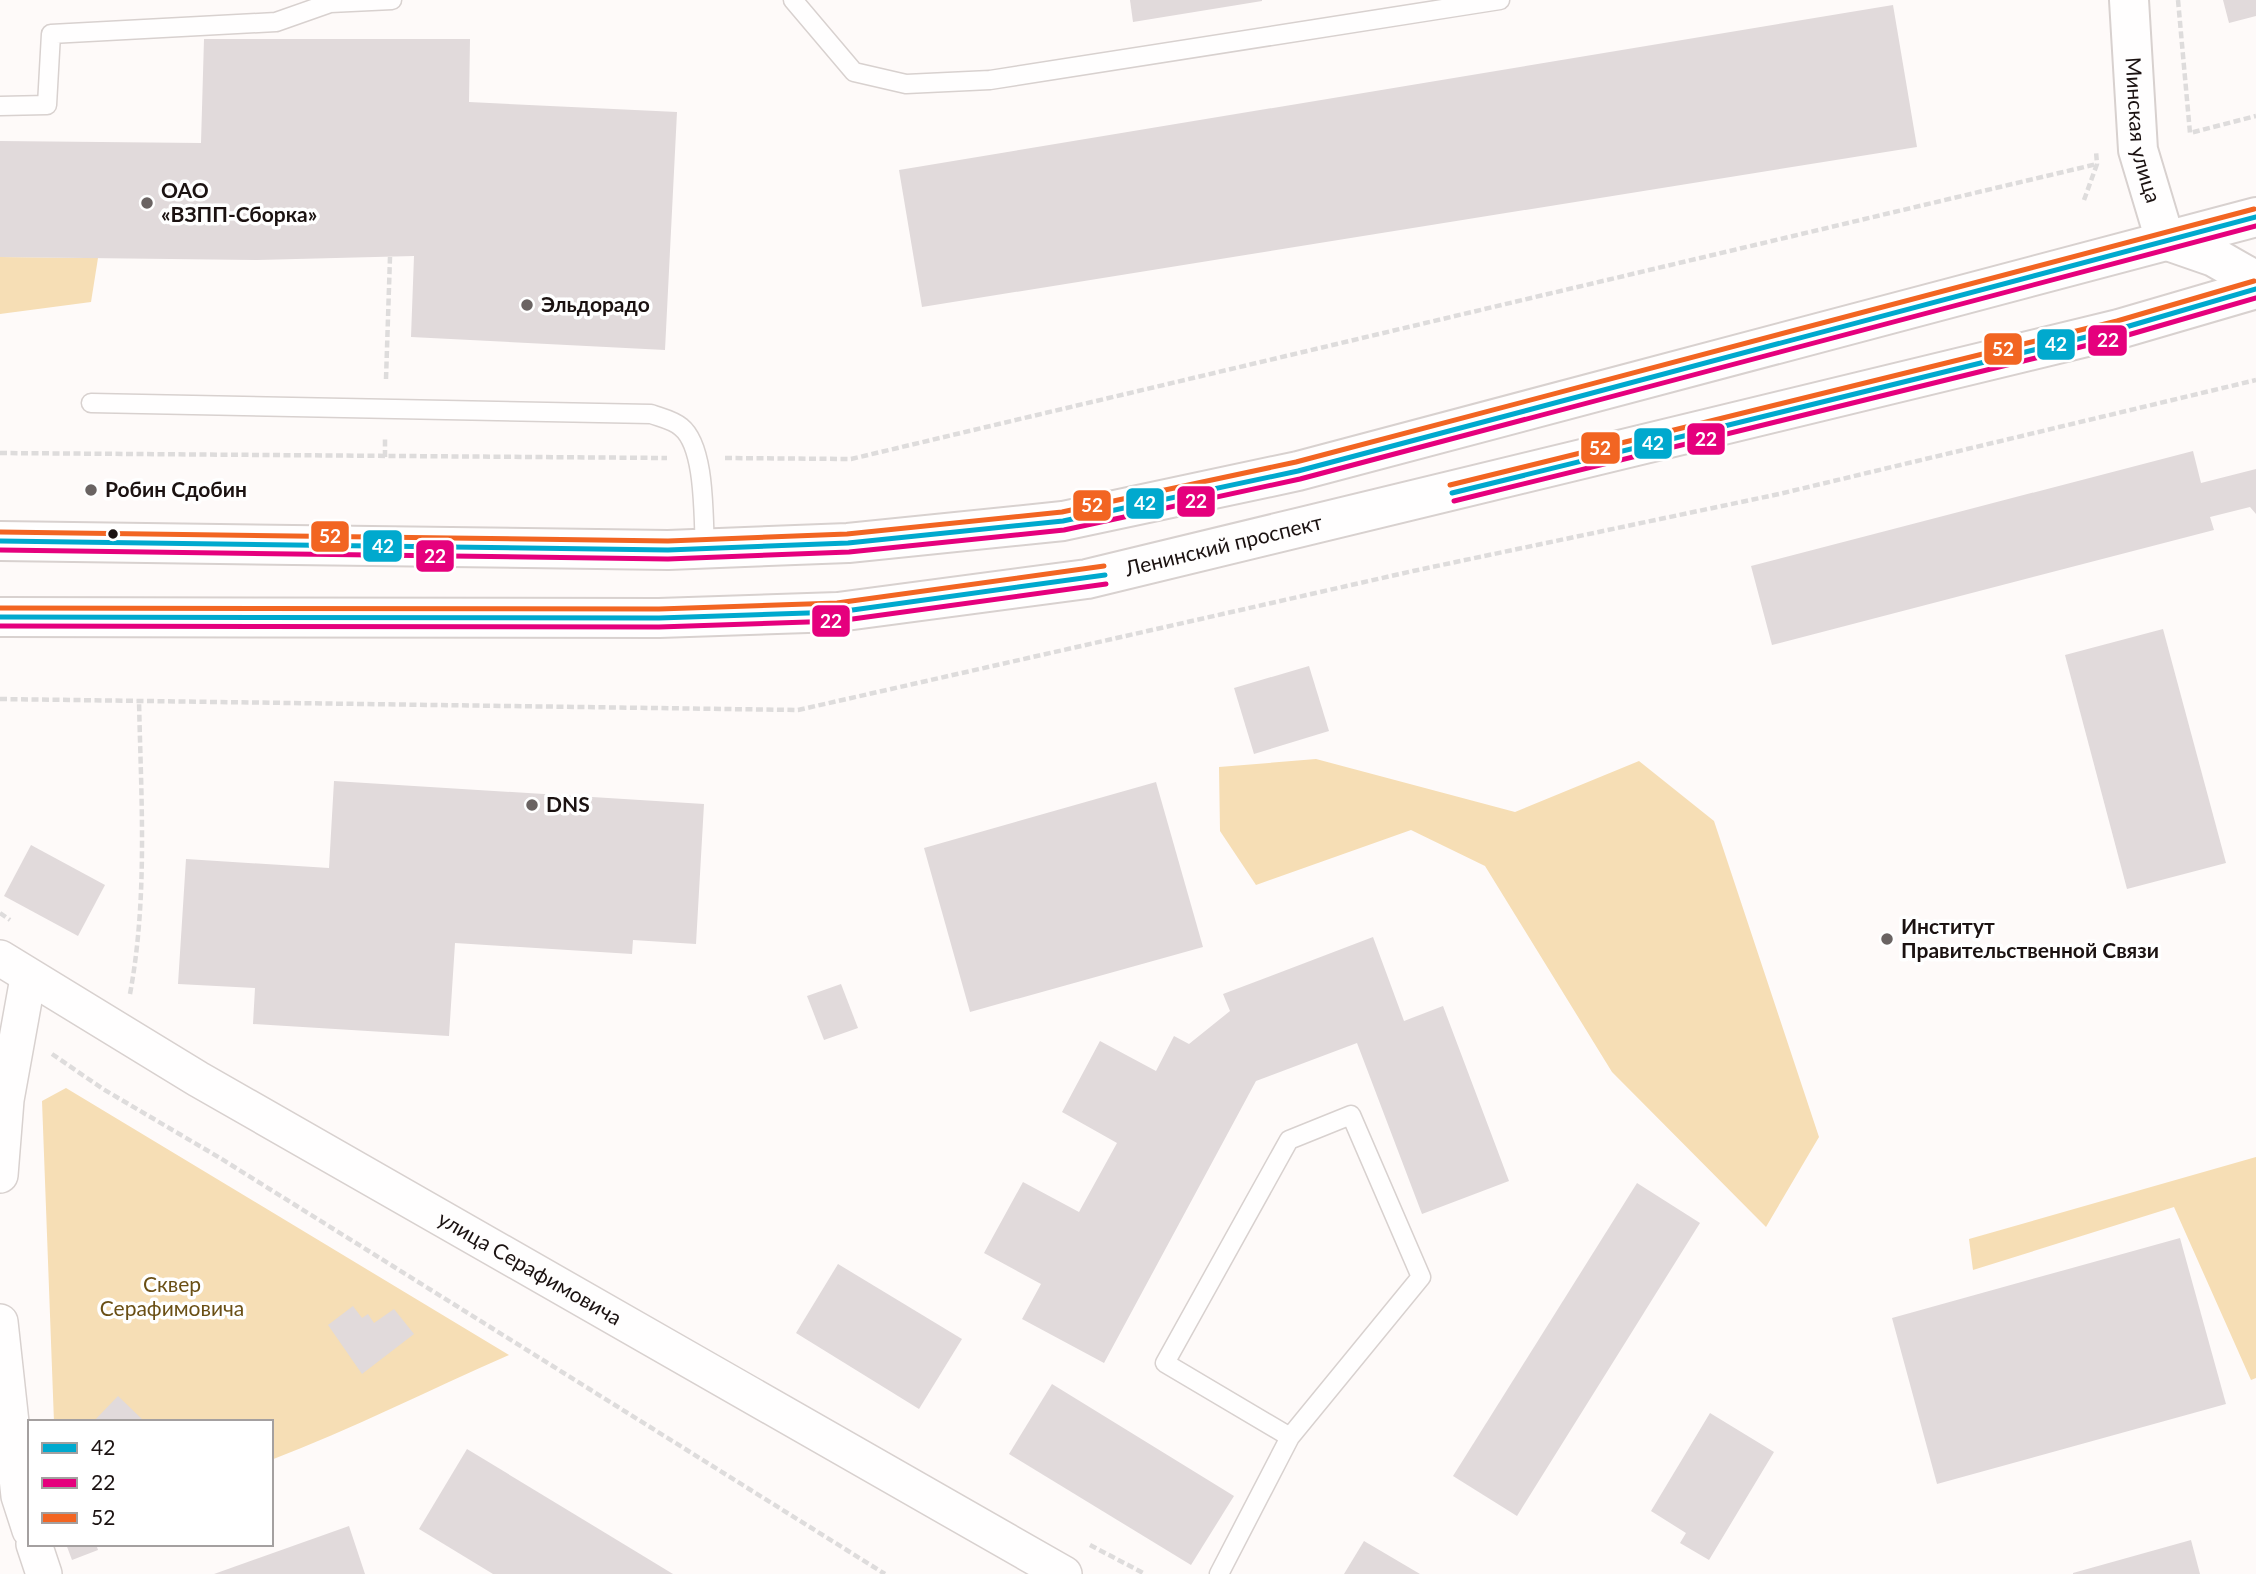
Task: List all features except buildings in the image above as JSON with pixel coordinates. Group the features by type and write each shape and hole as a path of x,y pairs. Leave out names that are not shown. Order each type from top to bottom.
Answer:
{"main road":[{"name":"Минская улица","path":"2129,0 2138,150 2165,240"},
{"path":"0,541 705,549 848,543 1063,522 1298,471 2256,217"},
{"path":"2165,240 2214,257 2256,281"},
{"name":"Ленинский проспект","path":"0,617 659,618 825,613 1087,579 2106,333 2256,289"}],"street":[{"name":"улица Серафимовича","path":"0,958 28,978 198,1079 1064,1574"},
{"path":"0,1175 6,1100 28,978"},
{"path":"0,1322 19,1496 28,1524"},
{"path":"35,1546 44,1574"}],"lane":[{"path":"0,106 47,105 51,34 276,22 330,2 392,0"},
{"path":"793,0 854,72 906,84 990,80 1500,0"},
{"path":"91,403 651,414 682,428 693,441 698,458 705,549"},
{"path":"1219,1574 1290,1437 1421,1277 1351,1115 1289,1140 1165,1363 1290,1437"}],"path":[{"path":"2178,0 2190,133 2256,116"},
{"path":"2084,200 2096,164 2096,150"},
{"path":"0,453 851,459 2096,164"},
{"path":"385,457 390,257"},
{"path":"130,995 138,949 142,839 139,700"},
{"path":"19,1031 103,1089 220,1158 885,1574"}],"green space":[{"path":"0,257 98,258 91,302 0,314"},
{"path":"1316,759 1515,812 1639,761 1714,821 1819,1137 1766,1227 1612,1072 1485,866 1411,830 1256,885 1220,831 1219,767"},
{"name":"Сквер Серафимовича","path":"66,1088 509,1355 273,1459 273,1420 54,1420 42,1101"},
{"path":"2256,1157 2256,1378 2251,1380 2174,1207 1973,1270 1969,1239"}],"transit line":[{"name":"52","path":"0,532 668,541 847,534 1062,512 1296,462 2254,209"},
{"name":"42","path":"0,541 668,550 848,543 1063,521 1298,471 2256,217"},
{"name":"22","path":"0,550 668,559 849,552 1064,530 1300,479 2256,226"},
{"name":"52","path":"1450,485 2117,321 2254,281"},
{"name":"42","path":"1452,493 2119,329 2256,289"},
{"name":"22","path":"1454,501 2121,337 2256,298"},
{"name":"52","path":"0,608 659,609 837,603 1104,566"},
{"name":"42","path":"0,617 659,618 838,612 1105,575"},
{"name":"22","path":"0,626 659,627 838,621 1106,584"}],"place":[{"name":"ОАО «ВЗПП-Сборка»","path":"147,203"},
{"name":"Эльдорадо","path":"527,305"},
{"name":"Робин Сдобин","path":"91,490"},
{"name":"DNS","path":"532,805"},
{"name":"Институт Правительственной Связи","path":"1887,939"}]}
